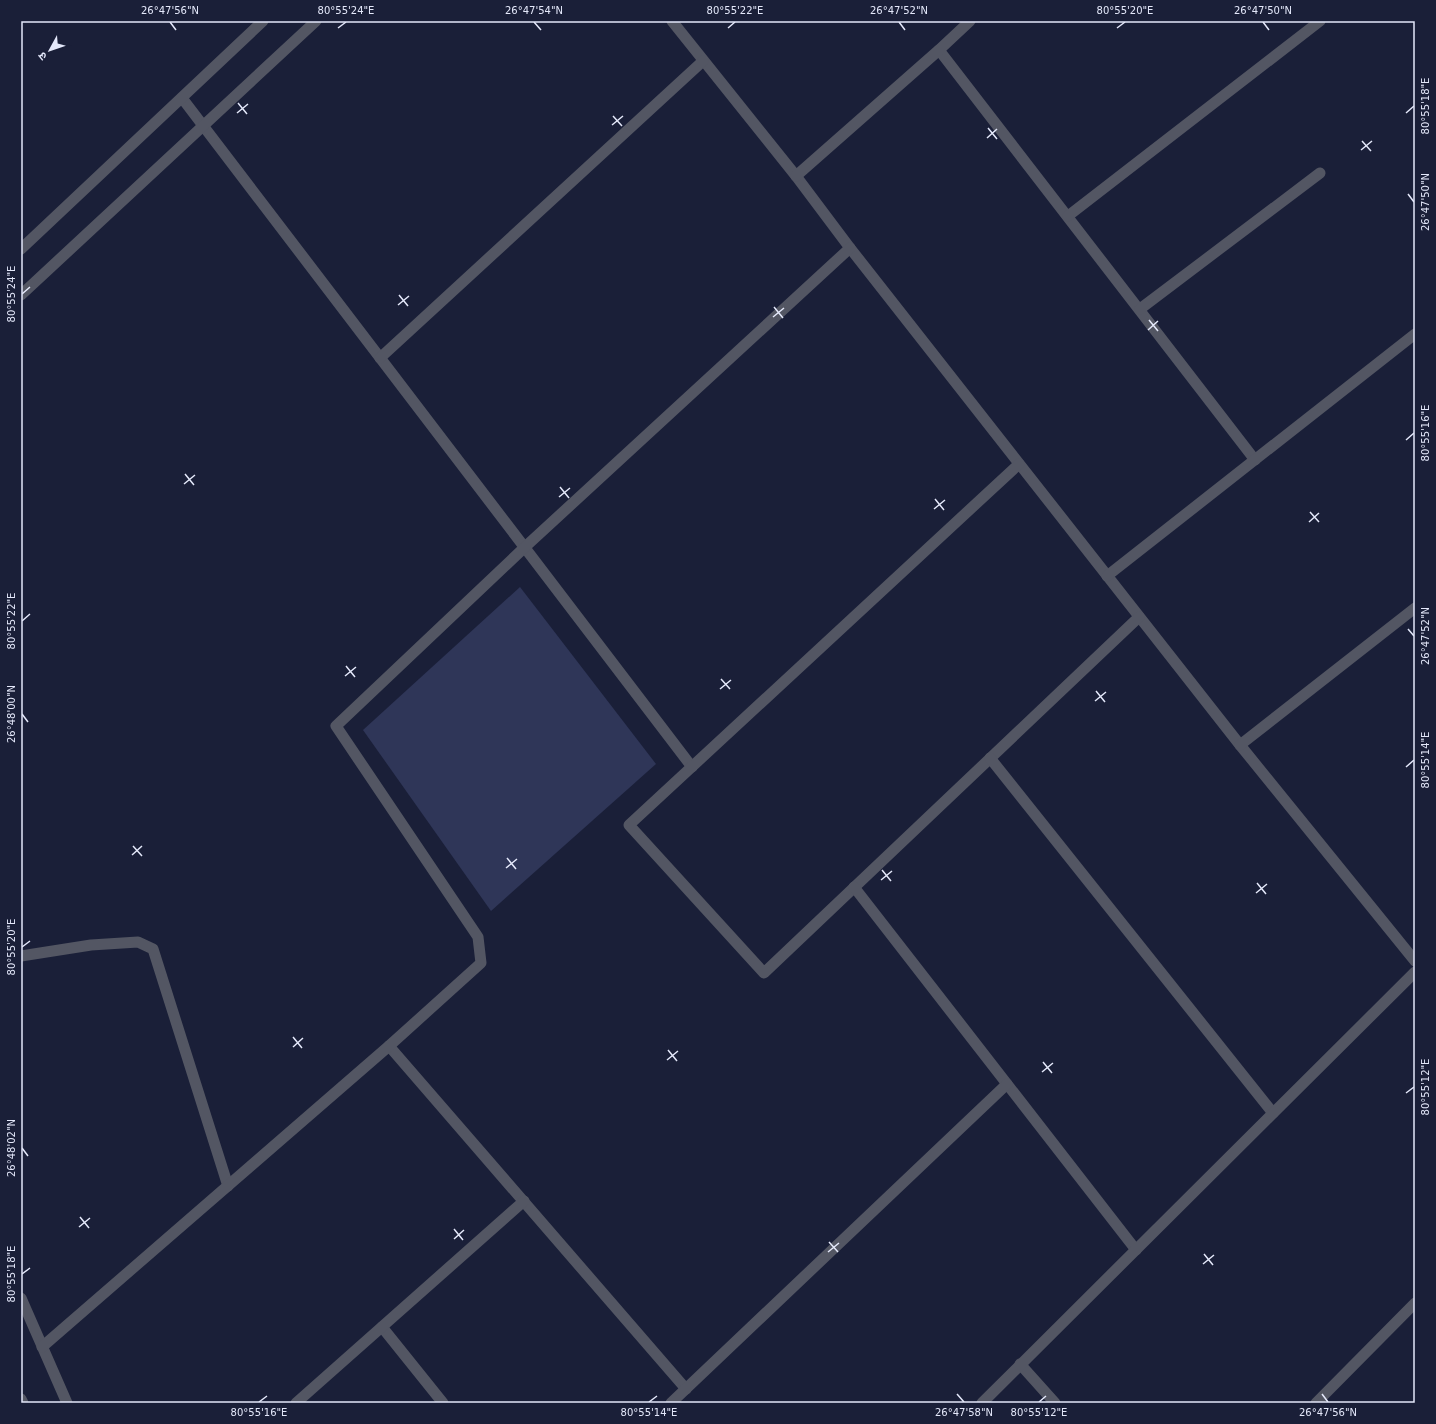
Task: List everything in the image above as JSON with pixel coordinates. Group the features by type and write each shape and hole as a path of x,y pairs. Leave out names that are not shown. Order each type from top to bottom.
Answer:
{"street":[{"path":"21,249 263,21"},
{"path":"21,295 316,21"},
{"path":"673,21 703,61 796,176 850,248 1138,617 1415,961"},
{"path":"796,176 970,21"},
{"path":"1068,216 1320,21"},
{"path":"939,50 1255,460"},
{"path":"380,358 703,61"},
{"path":"182,98 692,767"},
{"path":"1140,309 1320,173"},
{"path":"42,1347 389,1046 481,964 478,937 336,726 525,547 850,248"},
{"path":"1107,576 1415,334"},
{"path":"1019,464 629,825 764,972 1138,617"},
{"path":"1240,745 1415,608"},
{"path":"990,758 1273,1113"},
{"path":"854,887 1136,1250"},
{"path":"21,956 91,945 138,942 153,948 228,1186"},
{"path":"982,1403 1415,972"},
{"path":"389,1046 686,1389"},
{"path":"671,1403 1007,1084"},
{"path":"300,1402 524,1201"},
{"path":"21,1298 67,1403"},
{"path":"1316,1403 1415,1303"},
{"path":"382,1327 442,1403"},
{"path":"1020,1364 1055,1403"},
{"path":"21,1399 23,1403"}],"shaded area":[{"path":"520,587 656,764 491,911 363,730"}]}
